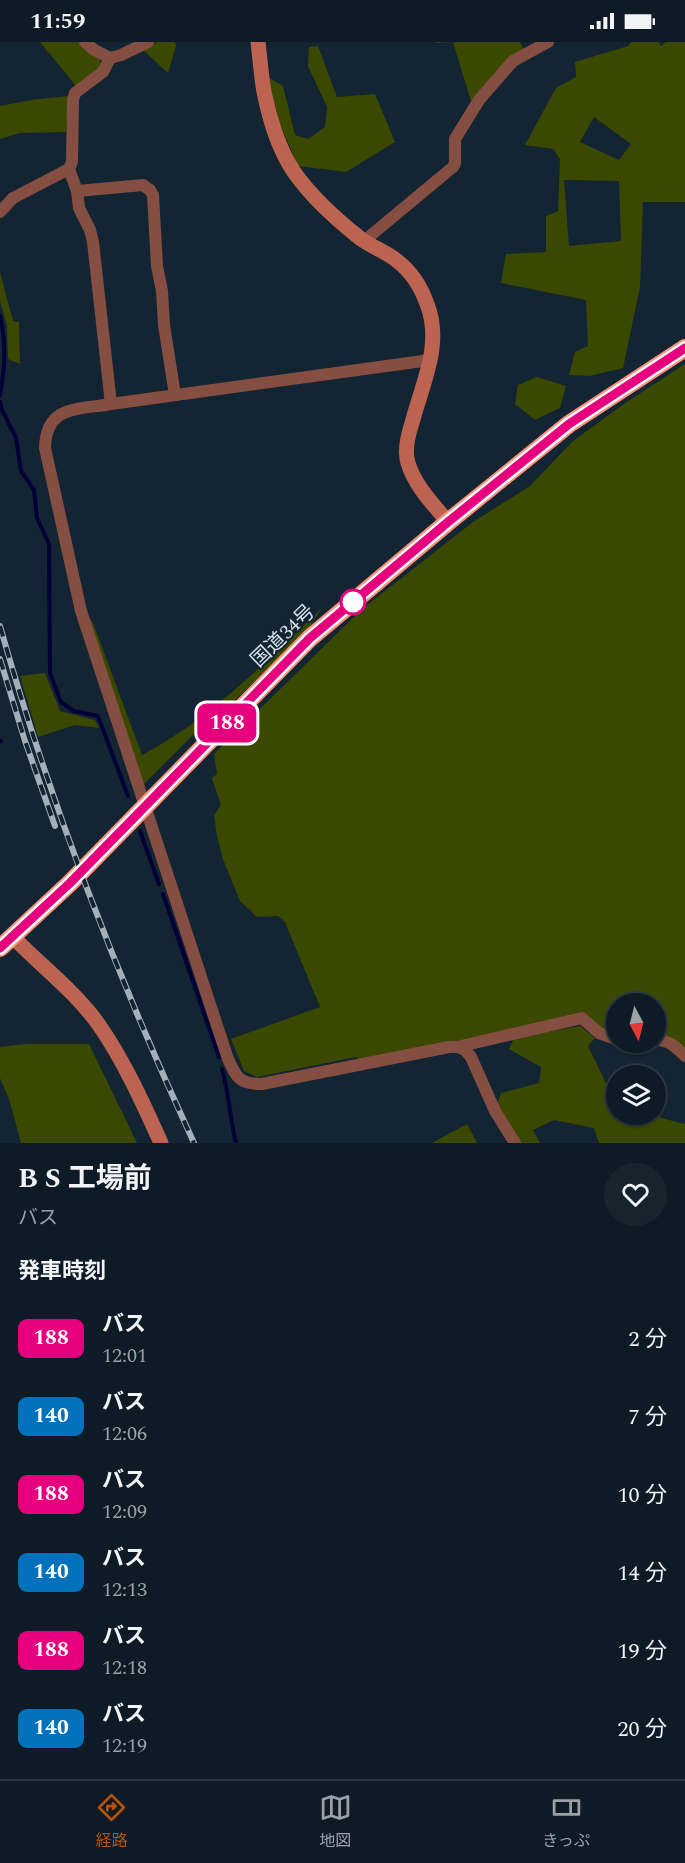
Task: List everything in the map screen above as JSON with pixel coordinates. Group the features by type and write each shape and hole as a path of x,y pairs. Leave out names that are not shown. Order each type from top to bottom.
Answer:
{"highway":[{"name":"国道34号","path":"6,942 70,883 310,638 569,424 685,348"}],"street":[{"path":"85,42 110,58 148,42"},
{"path":"258,42 263,89 269,113 278,139 294,171 338,221 364,241 396,260 412,276 429,307 433,345 407,441 407,460 415,480 448,522"},
{"path":"364,241 453,167 455,139 478,100 513,61 548,42"},
{"path":"0,212 13,198 69,169 72,162 75,93 103,72 110,58"},
{"path":"69,169 77,191 79,208 93,242 111,404"},
{"path":"77,191 143,186 153,195 157,266 175,395"},
{"path":"430,360 111,404 71,411 57,416 50,422 45,434 45,448 81,611 228,1059 241,1081 262,1084 457,1047 582,1018 599,1033 606,1035"},
{"path":"6,942 66,986 98,1024 120,1060 161,1143"},
{"path":"666,1041 685,1056"},
{"path":"457,1047 465,1050 471,1057 495,1111 515,1143"}],"green space":[{"path":"40,42 80,42 100,59 101,68 76,86"},
{"path":"157,42 175,42 176,46 168,73 143,50"},
{"path":"453,42 520,42 524,50 471,101"},
{"path":"631,42 658,42 661,46 666,42 685,42 685,202 643,202 640,287 623,368 589,376 569,375 575,352 588,346 586,300 501,283 506,254 546,252 546,216 558,211 560,159 553,149 525,145 556,88 576,77 575,62 628,46","holes":["594,117 631,144 619,160 580,142","564,180 619,181 621,241 569,246"]},
{"path":"318,46 337,97 375,94 395,142 346,172 298,166 274,110 268,77 283,86 295,135 308,139 325,127 327,107 308,66 309,47"},
{"path":"69,96 66,132 20,133 0,139 0,106"},
{"path":"0,272 13,321 19,322 20,364 8,359 7,326 0,301"},
{"path":"685,364 685,1050 666,1041 666,993 606,993 606,1033 584,1016 361,1061 356,1057 257,1077 244,1071 231,1039 320,1007 285,922 278,916 257,917 240,901 223,859 217,836 214,815 221,805 212,778 217,774 214,754 362,609 473,522 530,486 573,441 628,401"},
{"path":"537,377 566,386 560,408 535,420 515,404 518,385"},
{"path":"322,608 308,629 228,707 216,712 142,786 83,609 93,623 142,755 167,741 215,707"},
{"path":"45,673 60,711 95,720 99,728 75,725 38,737 20,676"},
{"path":"580,1026 595,1038 588,1046 606,1083 606,1125 666,1125 666,1119 685,1124 685,1143 599,1143 594,1128 554,1120 533,1130 540,1143 521,1143 497,1104 501,1093 539,1083 541,1067 509,1049 514,1038"},
{"path":"25,1044 89,1044 137,1143 21,1143 9,1099 0,1078 0,1047"},
{"path":"467,1124 477,1143 432,1143"}],"waterway":[{"path":"0,316 4,336 0,395"},
{"path":"0,402 16,438 21,471 34,490 37,518 49,544 50,673 61,702 74,711 98,716 128,796"},
{"path":"140,831 159,884"},
{"path":"163,894 219,1057"},
{"path":"222,1069 236,1143"}],"railway":[{"path":"0,626 41,758 87,888 138,1017 194,1143"},
{"path":"0,659 25,741 55,826"}],"bus line":[{"name":"188","path":"0,948 70,883 310,638 569,424 685,348"}]}
